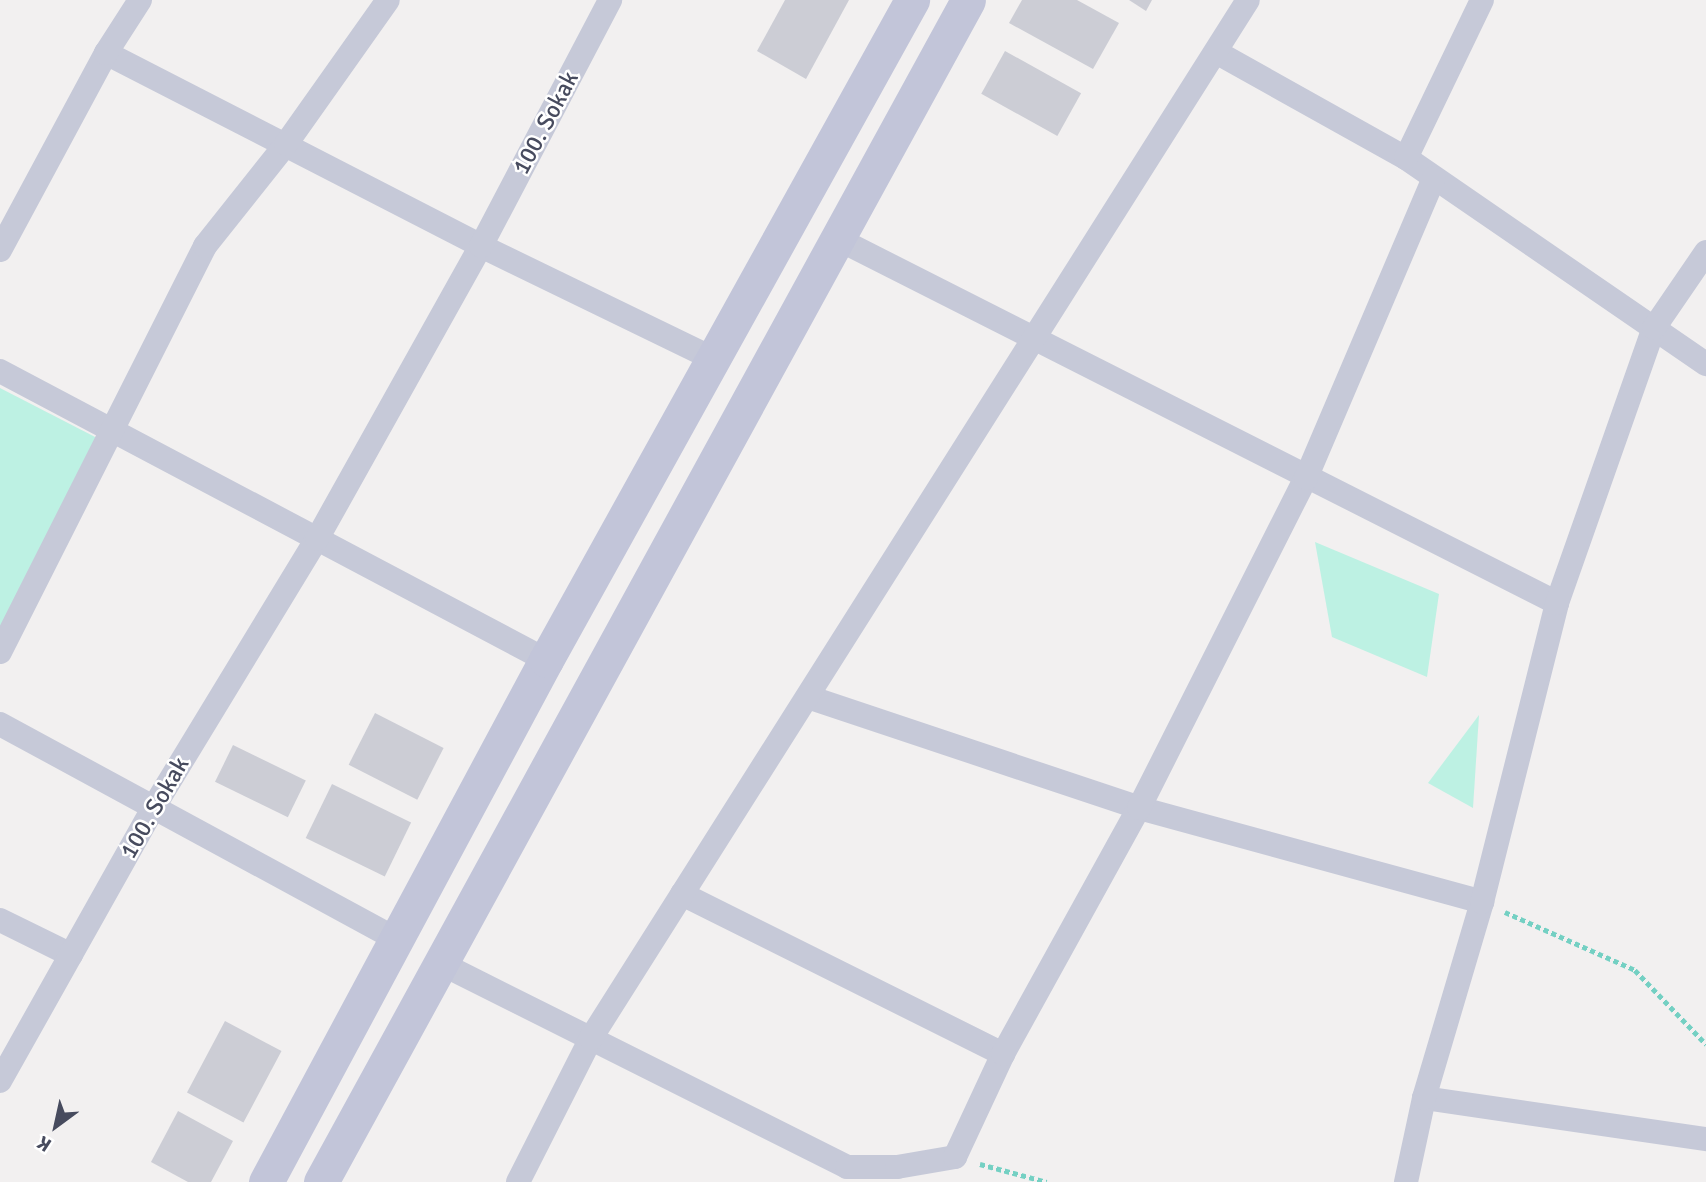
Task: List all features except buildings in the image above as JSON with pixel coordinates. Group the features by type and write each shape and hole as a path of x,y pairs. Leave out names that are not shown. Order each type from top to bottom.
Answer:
{"main road":[{"path":"266,1182 546,660 912,0"},
{"path":"321,1182 968,0"}],"street":[{"path":"0,250 106,53 140,0"},
{"path":"0,652 114,431 205,246 286,144 388,0"},
{"name":"100. Sokak","path":"0,1081 155,805 317,539 481,246 611,0"},
{"path":"518,1182 591,1038 1248,0"},
{"path":"1406,158 1482,0"},
{"path":"1216,52 1406,158 1706,364"},
{"path":"106,53 481,246 714,359"},
{"path":"440,962 847,1167 897,1167 955,1157 1003,1054 1139,808 1306,478 1434,178"},
{"path":"838,239 1034,342 1557,603"},
{"path":"1406,1182 1423,1098 1482,902 1557,603 1654,328 1706,252"},
{"path":"0,371 546,660"},
{"path":"808,697 1139,808 1482,902"},
{"path":"0,724 155,805 398,940"},
{"path":"682,894 1003,1054"},
{"path":"0,920 71,955"},
{"path":"1423,1098 1706,1139"}],"path":[{"path":"1482,902 1635,970 1706,1045"},
{"path":"955,1157 1047,1182"}],"green space":[{"path":"0,388 99,439 0,633"},
{"path":"1315,542 1439,594 1427,677 1332,637"},
{"path":"1479,715 1473,808 1428,783"}]}
